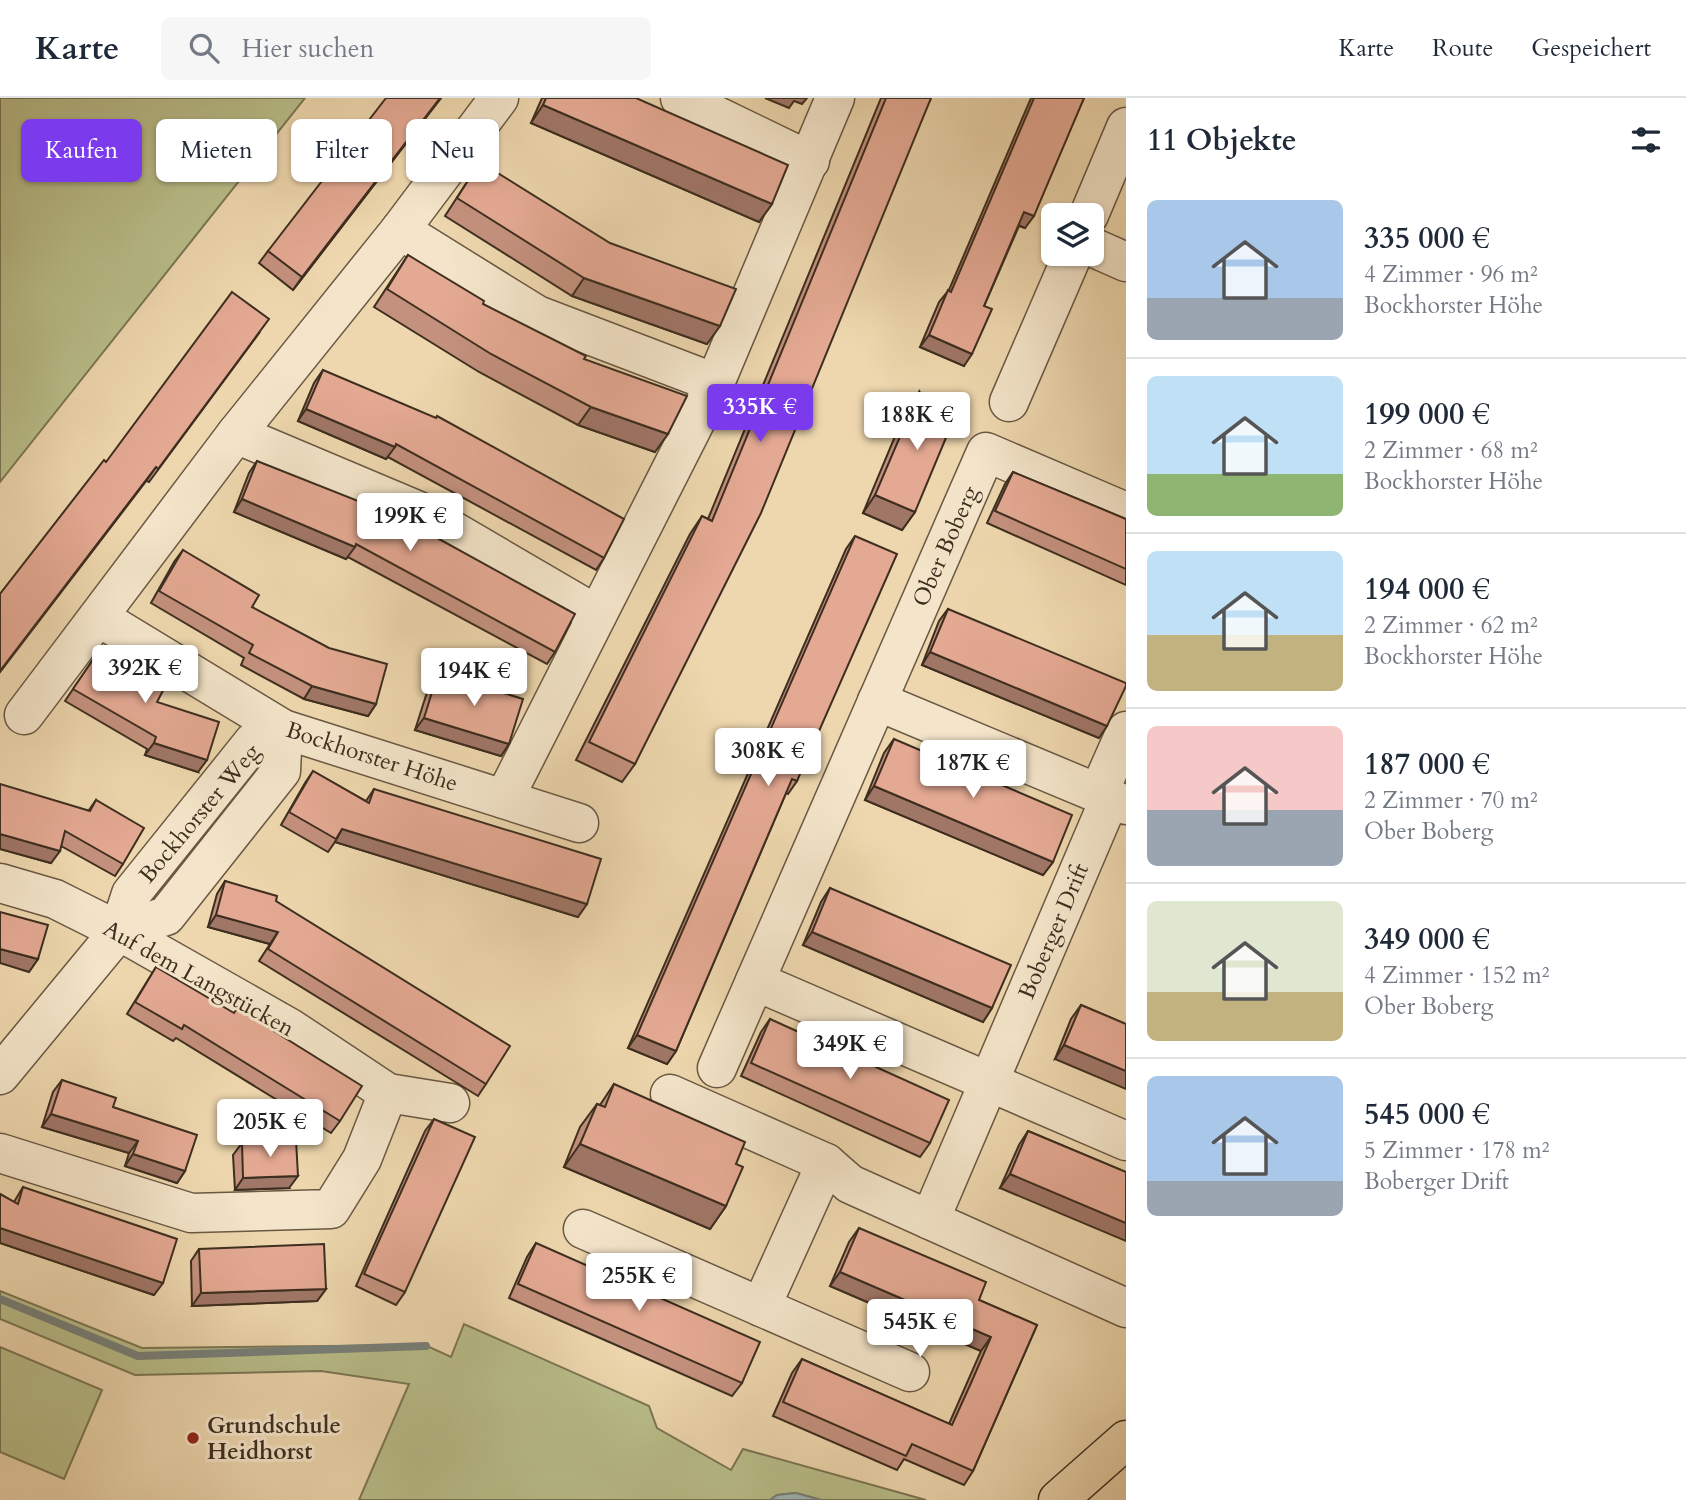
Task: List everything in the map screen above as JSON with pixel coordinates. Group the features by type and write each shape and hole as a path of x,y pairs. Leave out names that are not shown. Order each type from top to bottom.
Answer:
{"main road":[{"path":"1058,1500 1126,1440"}],"street":[{"path":"24,715 100,618 236,434 400,230 499,98"},
{"path":"680,98 810,161"},
{"path":"504,799 715,383 835,98"},
{"path":"1094,203 1126,127"},
{"path":"400,230 537,315 715,383"},
{"path":"1104,252 1126,262"},
{"path":"1009,402 1068,266"},
{"path":"236,434 421,512 597,615"},
{"name":"Ober Boberg","path":"718,1068 986,452 1126,512"},
{"name":"Bockhorster Höhe","path":"100,618 283,729 579,822"},
{"path":"877,701 1111,799"},
{"name":"Bockhorster Weg","path":"119,931 166,916 281,771 283,729"},
{"name":"Boberger Drift","path":"930,1220 1111,799 1126,731"},
{"name":"Auf dem Langstücken","path":"0,883 55,899 119,931 290,1028 388,1093 450,1103"},
{"path":"0,1075 119,931"},
{"path":"755,981 1126,1141"},
{"path":"0,1153 191,1213 331,1209 362,1159 388,1093"},
{"path":"670,1094 826,1163 850,1184 1126,1308"},
{"path":"761,1307 826,1163"},
{"path":"583,1229 910,1372"}],"green space":[{"path":"0,98 305,98 277,133 277,119 156,119 156,182 238,182 0,482"},
{"path":"0,1291 142,1348 425,1345 451,1357 464,1324 649,1406 657,1428 731,1470 743,1449 926,1500 821,1500 796,1493 777,1495 770,1500 359,1500 409,1384 321,1371 135,1375 0,1319"},
{"path":"0,1347 102,1390 64,1479 0,1452"}],"water":[{"path":"796,1493 821,1500 770,1500 777,1495"}],"building":[{"path":"386,98 440,98 424,119 406,119 406,142 392,160 392,119 370,119"},
{"path":"546,98 636,98 788,165 772,204 543,105"},
{"path":"886,98 931,98 761,513 635,764 589,742 702,516 712,521"},
{"path":"1034,98 1084,98 1034,216 1024,212 984,306 992,309 972,354 929,335 948,290 951,292"},
{"path":"499,174 610,243 736,289 720,326 584,278 457,198 467,182 499,182"},
{"path":"321,182 375,182 302,277 268,251"},
{"path":"408,255 484,301 483,304 586,356 584,359 687,396 668,434 591,407 491,354 387,289"},
{"path":"232,292 269,319 158,469 156,467 0,671 0,594 104,460 106,462"},
{"path":"323,370 436,418 437,416 624,519 604,558 396,444 395,447 306,409"},
{"path":"919,392 958,409 915,512 875,495"},
{"path":"257,461 401,518 575,614 555,652 356,544 355,547 242,499"},
{"path":"1013,472 1126,519 1126,569 995,511"},
{"path":"855,536 897,554 797,781 792,779 676,1051 637,1035"},
{"path":"183,550 259,595 252,607 329,648 387,664 376,704 312,686 249,653 253,645 159,591"},
{"path":"948,609 1126,683 1107,726 930,652"},
{"path":"101,648 166,685 157,702 219,722 207,760 154,743 156,737 73,689"},
{"path":"438,673 523,699 509,744 424,718"},
{"path":"894,739 1072,815 1053,862 874,786"},
{"path":"313,771 369,803 374,789 601,859 587,904 342,829 336,839 289,812"},
{"path":"0,784 90,811 96,800 144,828 123,864 65,831 60,851 0,834"},
{"path":"225,881 277,896 276,901 510,1046 486,1084 268,949 278,932 216,915"},
{"path":"830,888 1011,965 992,1008 812,932"},
{"path":"0,912 48,925 38,959 0,949"},
{"path":"156,967 234,1013 237,1008 362,1086 340,1121 184,1025 182,1029 135,1002"},
{"path":"1081,1005 1126,1024 1126,1071 1064,1045"},
{"path":"770,1019 949,1100 930,1143 751,1063"},
{"path":"62,1080 116,1098 113,1107 197,1135 185,1171 133,1154 138,1141 51,1114"},
{"path":"614,1084 745,1142 736,1164 743,1167 726,1206 580,1144 597,1104 605,1107"},
{"path":"434,1119 475,1137 405,1292 364,1274"},
{"path":"1028,1131 1126,1172 1126,1223 1010,1174"},
{"path":"296,1140 298,1176 243,1178 242,1143"},
{"path":"23,1187 177,1239 163,1283 0,1228 0,1194 18,1204"},
{"path":"859,1228 986,1282 979,1300 1037,1325 973,1471 912,1444 906,1456 783,1402 802,1359 952,1425 971,1383 991,1337 840,1272"},
{"path":"536,1243 760,1342 742,1383 518,1284"},
{"path":"324,1244 326,1289 201,1293 199,1249"}],"waterway":[{"path":"0,1299 138,1356 426,1346"}],"place":[{"name":"Grundschule Heidhorst","path":"193,1438"}]}
